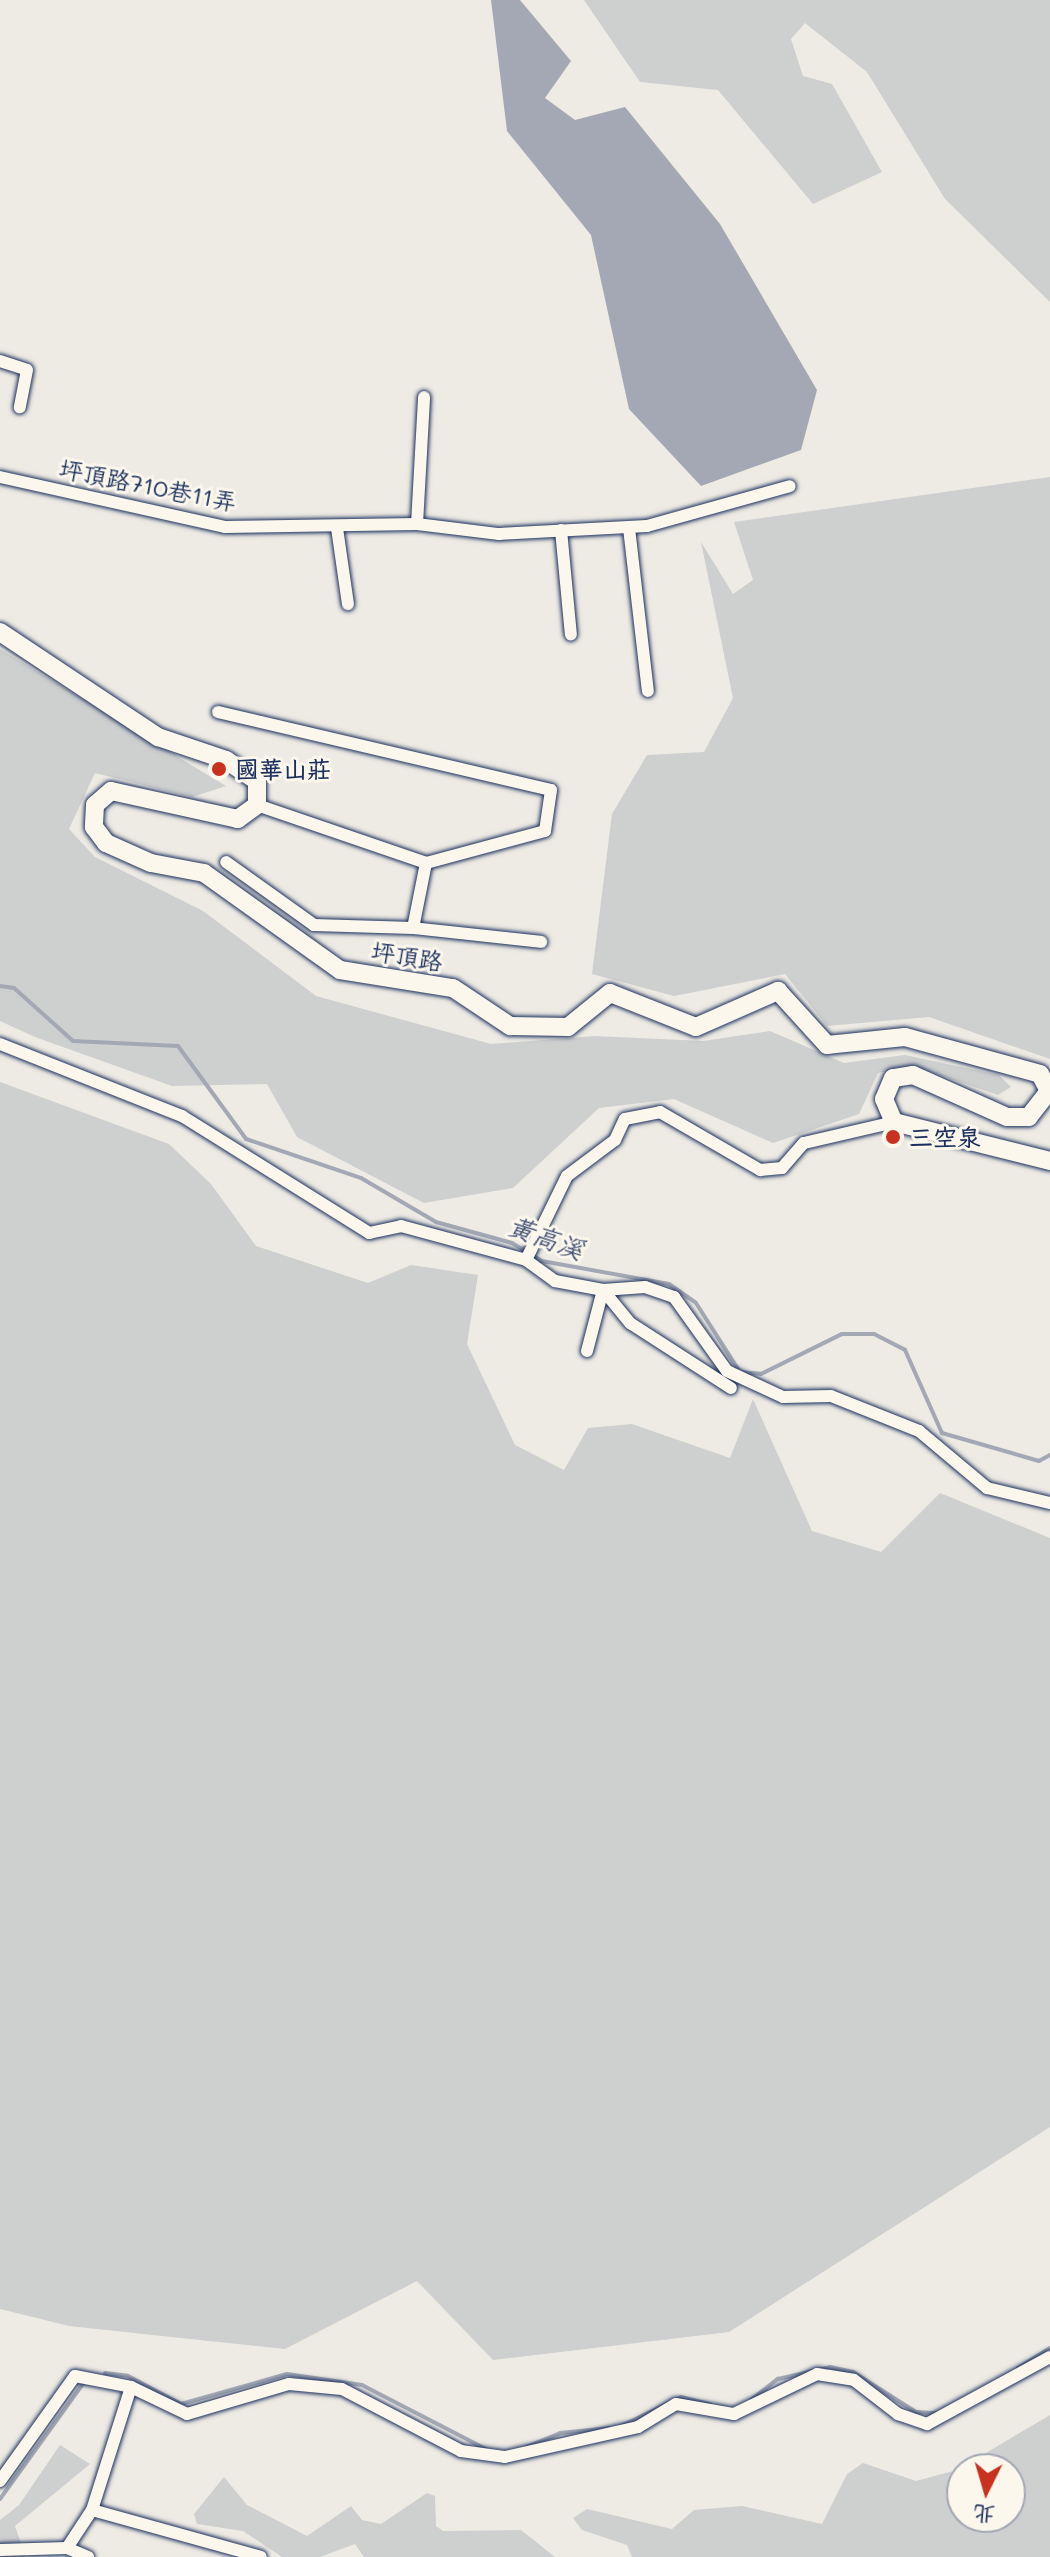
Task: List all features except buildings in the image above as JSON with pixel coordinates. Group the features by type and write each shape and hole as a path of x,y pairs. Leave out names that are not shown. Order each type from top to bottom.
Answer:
{"street":[{"path":"0,361 27,370 20,407"},
{"path":"417,524 424,397"},
{"name":"坪頂路710巷11弄","path":"0,477 225,527 337,528 417,524 499,534 629,528 790,486"},
{"path":"337,528 348,604"},
{"path":"629,528 648,691"},
{"path":"561,530 571,635"},
{"path":"0,632 158,737 226,760 257,781 257,805 426,863 545,831 551,790 218,712"},
{"name":"坪頂路","path":"257,805 238,819 111,791 95,805 94,827 106,843 151,863 204,873 340,970 453,988 510,1026 568,1027 610,993 696,1027 778,991 827,1045 905,1037 1040,1074 1049,1091 1029,1117 1007,1117 937,1080 893,1078 884,1099 894,1122"},
{"path":"226,862 314,925 413,928 541,942"},
{"path":"413,928 426,863"},
{"path":"0,1044 182,1116 369,1233 401,1226 526,1260 555,1281 603,1290 645,1287 674,1297 727,1371 783,1397 831,1396 919,1431 987,1488 1050,1503"},
{"path":"526,1260 567,1176 615,1140 625,1119 660,1112 760,1170 782,1168 804,1143 894,1122 1050,1161"},
{"path":"587,1351 603,1290"},
{"path":"603,1290 630,1323 731,1388"},
{"path":"0,2481 75,2376 131,2387 187,2414 289,2384 342,2389 461,2451 505,2457 638,2427 676,2404 734,2414 817,2374 854,2380 898,2414 927,2424 1050,2357"},
{"path":"67,2548 92,2510 131,2387"},
{"path":"92,2510 261,2557"},
{"path":"0,2550 67,2548 88,2557"}],"shaded area":[{"path":"491,0 520,0 571,61 545,98 575,120 625,107 720,224 817,390 801,450 701,486 629,409 591,235 507,131"},
{"path":"584,0 1050,0 1050,302 945,199 867,72 805,23 791,39 803,76 832,84 882,172 813,204 718,90 640,82"},
{"path":"1050,477 1050,1059 929,1017 827,1026 785,974 674,996 592,974 612,814 647,755 704,752 733,698 701,542 733,594 753,580 734,522"},
{"path":"0,649 226,786 192,797 95,773 69,829 95,857 203,911 316,996 491,1044 594,1036 703,1041 770,1031 844,1063 905,1055 999,1075 1011,1087 998,1095 913,1066 878,1073 859,1114 773,1143 674,1099 599,1108 513,1188 424,1203 297,1137 267,1084 172,1086 35,1037 0,1021"},
{"path":"0,1082 169,1144 211,1184 256,1246 368,1283 411,1265 478,1275 467,1344 515,1445 564,1470 588,1428 632,1424 730,1458 753,1399 812,1531 881,1552 940,1493 1050,1538 1050,2127 729,2332 493,2360 417,2281 285,2349 69,2326 0,2309"},
{"path":"1050,2415 1050,2557 632,2557 627,2545 582,2530 573,2518 587,2509 672,2529 694,2510 742,2506 822,2524 847,2474 863,2463 916,2481 946,2473 946,2533 1026,2533 1026,2453 986,2453"},
{"path":"60,2445 90,2464 15,2526 26,2557 0,2557 0,2520 19,2505"},
{"path":"224,2477 247,2505 307,2536 351,2506 362,2520 381,2524 427,2493 435,2496 436,2526 443,2531 521,2530 555,2557 364,2557 355,2544 320,2557 282,2557 243,2531 197,2524 194,2514"}],"waterway":[{"name":"黃高溪","path":"0,986 14,988 73,1041 178,1046 246,1139 361,1178 436,1222 512,1243 542,1261 669,1284 696,1303 740,1372 761,1374 842,1334 874,1334 905,1350 942,1433 1039,1461 1050,1455"},
{"path":"1018,2368 1050,2348"},
{"path":"752,2399 778,2379 830,2367 853,2372 916,2412 938,2413"},
{"path":"105,2373 128,2376 181,2404 287,2374 362,2385 486,2449"},
{"path":"0,2499 85,2381"},
{"path":"619,2427 681,2397 710,2404"},
{"path":"526,2447 560,2433 610,2428"}],"place":[{"name":"國華山莊","path":"219,769"},
{"name":"三空泉","path":"893,1137"}]}
